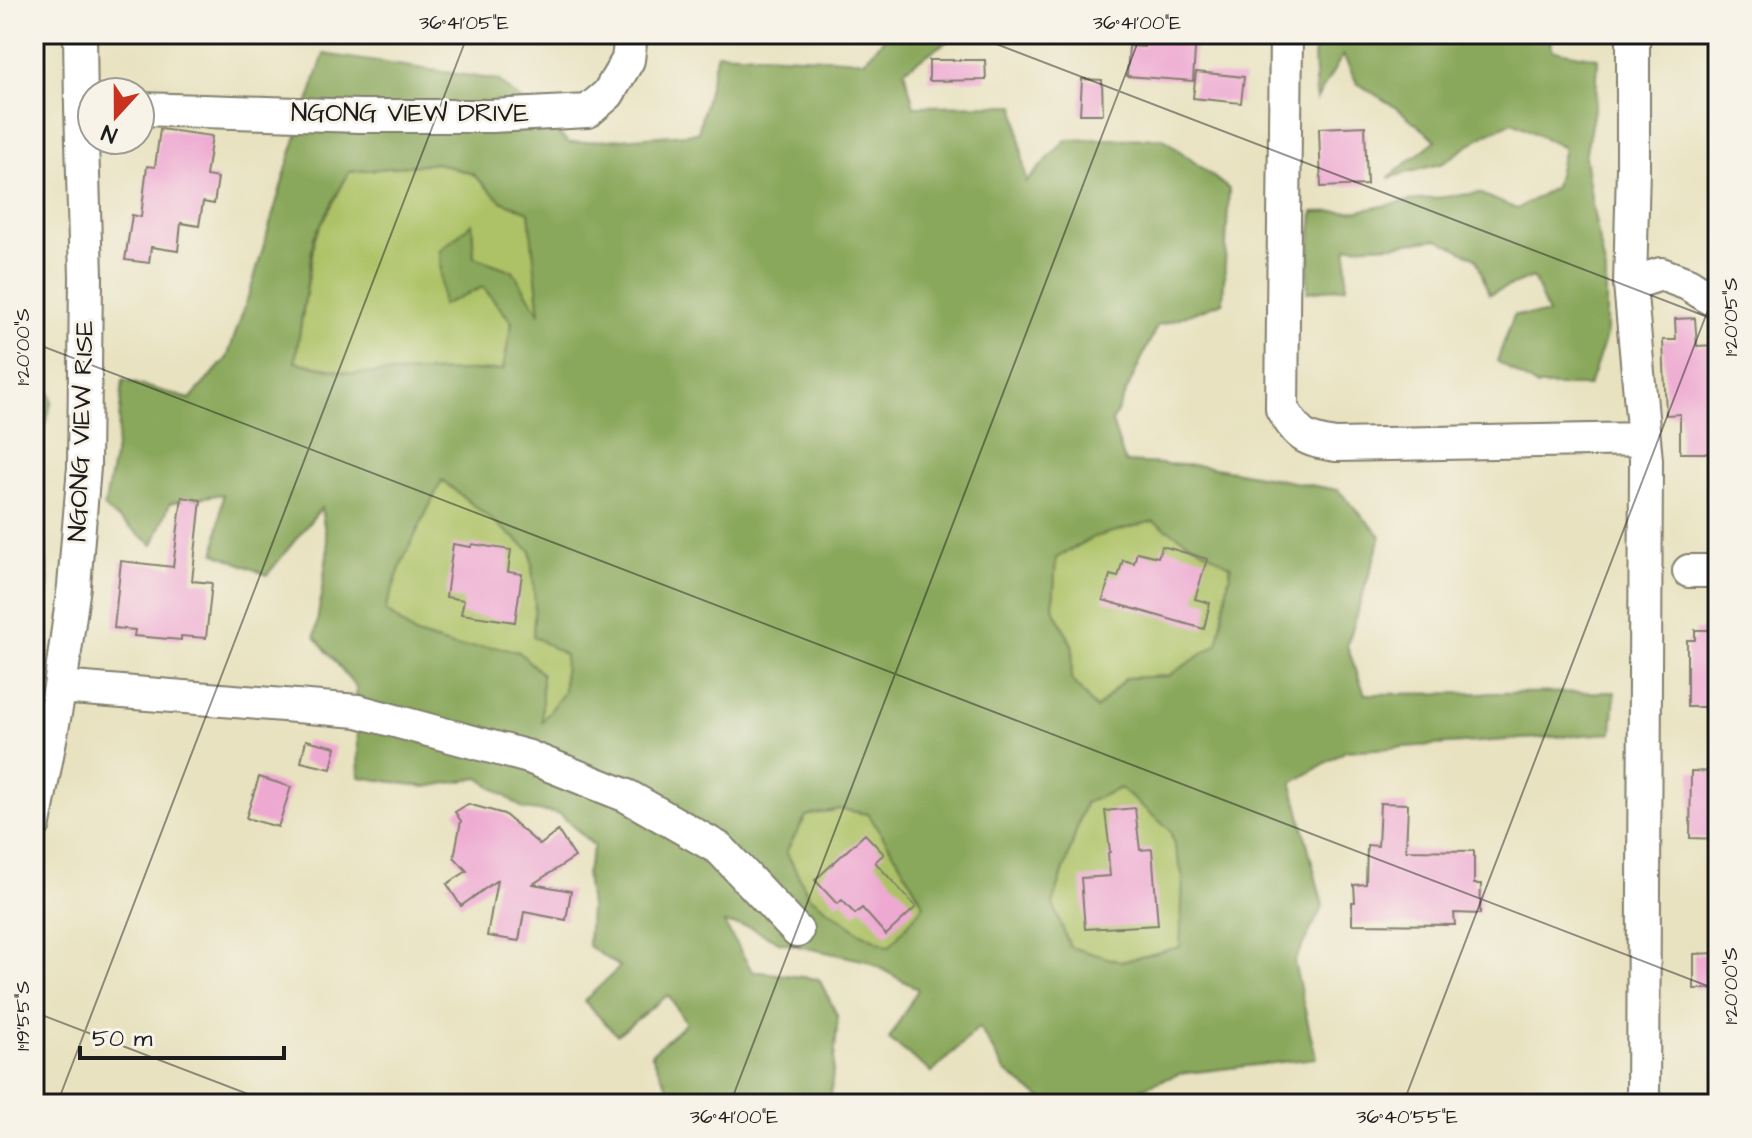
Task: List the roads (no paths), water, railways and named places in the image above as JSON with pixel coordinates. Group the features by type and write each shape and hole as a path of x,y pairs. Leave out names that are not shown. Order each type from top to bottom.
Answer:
{"street":[{"name":"NGONG VIEW RISE","path":"80,34 83,76"},
{"name":"NGONG VIEW DRIVE","path":"156,110 360,116 492,116 588,111 608,94 628,60 631,34"},
{"path":"1286,34 1282,409 1296,432 1315,442 1336,445 1644,439"},
{"path":"1633,34 1630,284 1646,460 1643,1104"},
{"name":"NGONG VIEW RISE","path":"34,824 60,687 74,586 84,467 86,156"},
{"path":"1630,284 1661,274 1688,284 1718,303"},
{"path":"60,687 358,711 529,757 627,796 720,849 797,931"}]}
